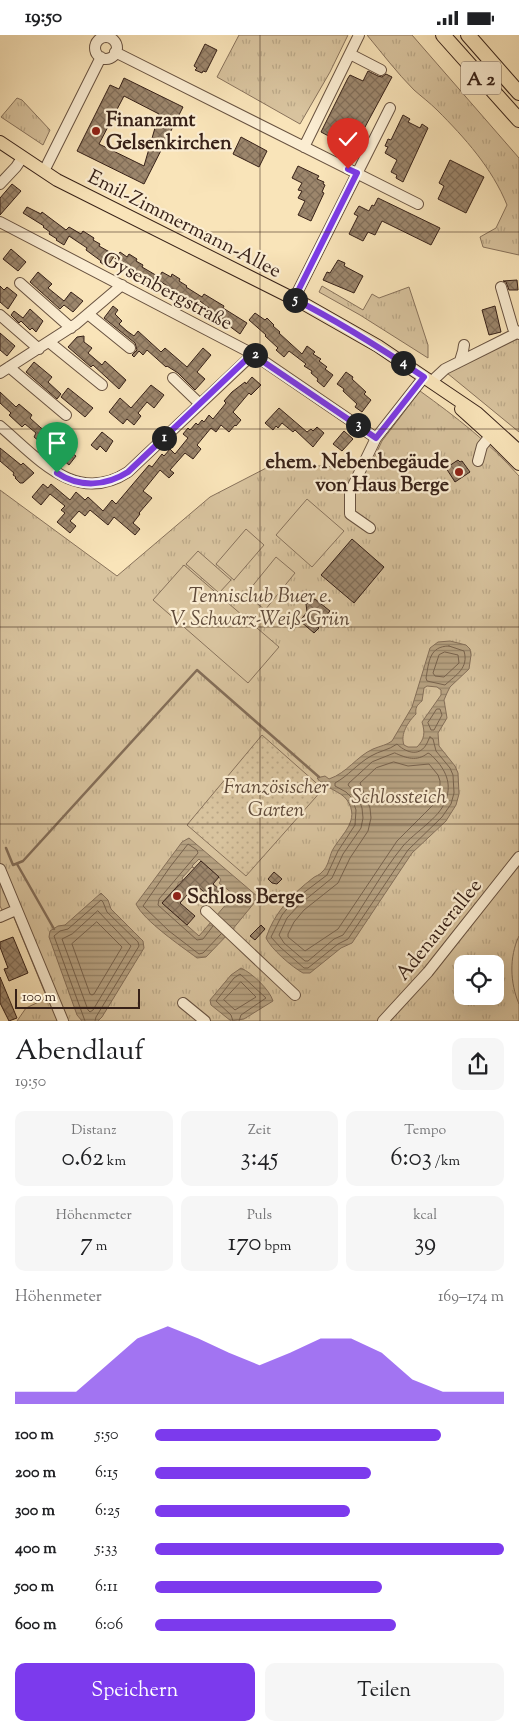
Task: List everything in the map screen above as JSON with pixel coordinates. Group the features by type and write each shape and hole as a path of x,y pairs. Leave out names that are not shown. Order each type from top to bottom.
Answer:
{"highway":[{"name":"A 2","path":"442,35 519,120"},
{"name":"A 2","path":"468,35 519,93"}],"main road":[{"name":"Emil-Zimmermann-Allee","path":"0,142 44,171 137,221 294,299 369,341 428,380 519,451"},
{"name":"Emil-Zimmermann-Allee","path":"493,432 519,464"}],"street":[{"path":"304,147 359,35"},
{"path":"107,37 113,40 116,46 115,53 109,58 101,57 95,50 96,43 101,38 107,37"},
{"path":"115,53 414,202 415,190"},
{"path":"350,54 381,69"},
{"path":"44,171 101,57"},
{"path":"294,299 390,108"},
{"path":"0,184 22,158"},
{"name":"Gysenbergstraße","path":"0,222 252,354 376,438"},
{"path":"20,283 70,327"},
{"path":"66,415 4,368 49,342 88,314 122,285"},
{"path":"370,528 350,514 350,492 376,438 428,380 460,361 518,333 513,328 501,287"},
{"path":"88,314 130,348"},
{"path":"0,315 39,349"},
{"path":"49,342 102,385"},
{"path":"460,361 464,345"},
{"path":"0,426 52,470 64,477 91,485 104,483 117,479 128,472 252,354"},
{"path":"173,378 200,404"},
{"path":"478,461 482,445 493,432"},
{"name":"Adenauerallee","path":"383,1021 428,972 519,857"},
{"path":"0,869 63,1021"},
{"path":"0,917 16,910"},
{"path":"210,915 295,995"},
{"path":"183,1003 205,1021"}],"green space":[{"path":"239,35 348,35 330,72 300,124 217,77"},
{"path":"367,35 412,35 519,158 519,255 483,247 480,237 496,228 507,205 494,178 458,131 414,90"},
{"path":"17,98 22,100 50,130 43,145 1,117"},
{"path":"322,286 363,310 372,294 379,298 409,287 428,345 428,358 360,315 319,292"},
{"path":"519,337 519,432 447,373"},
{"name":"Tennisclub Buer e. V. Schwarz-Weiß-Grün","path":"420,391 472,431 519,476 519,1021 17,1021 26,1008 47,998 10,908 2,910 0,906 0,490 117,576 210,497 274,464 343,467 370,466 382,441"},
{"path":"307,499 344,531 312,567 276,535"},
{"path":"246,529 264,545 234,580 216,564"},
{"path":"198,551 231,580 219,593 186,564"},
{"path":"276,557 295,573 265,610 246,594"},
{"path":"184,565 279,647 248,683 153,600"},
{"name":"Französischer Garten","path":"262,735 323,789 246,876 187,825"},
{"path":"519,936 519,1004 512,979 512,961"}],"water":[{"name":"Schlossteich","path":"450,641 466,645 470,649 471,655 469,669 450,687 444,700 447,718 438,733 439,746 455,766 458,773 459,794 456,805 446,821 412,853 352,943 341,948 310,973 303,973 282,957 266,938 279,912 298,891 324,870 332,851 351,821 351,808 347,800 317,778 325,776 329,779 347,769 367,752 392,741 412,707 430,648 438,642","holes":["427,686 437,687 441,690 441,695 422,722 424,732 422,741 417,747 404,745 404,732 422,701 424,688"]},
{"path":"189,838 257,896 255,902 232,930 206,957 197,958 173,940 147,918 136,904 182,842","holes":["199,859 221,880 219,883 236,896 237,899 234,903 228,902 199,936 162,903 192,867 194,868 192,866"]},
{"path":"101,893 108,900 111,909 143,941 144,948 102,1017 98,1021 82,1021 77,1015 49,937 50,931 58,926 65,925"},
{"path":"241,968 260,982 273,1001 244,1019 231,1021 211,1005 210,1000 231,975"}],"building":[{"path":"205,44 217,50 206,72 203,71 202,73 195,70 197,68 194,66"},
{"path":"368,71 382,77 386,74 392,77 358,140 342,132 338,141 321,132 350,75 363,81"},
{"name":"Finanzamt Gelsenkirchen","path":"124,78 183,107 144,184 77,151 110,85 119,89","holes":["124,96 159,114 144,166 99,144"]},
{"path":"403,115 410,119 408,122 420,128 422,124 428,128 403,182 396,178 397,175 391,172 397,160 385,153 388,147 385,146 388,139 391,140"},
{"path":"241,137 267,151 259,167 233,154"},
{"path":"450,160 484,177 466,213 438,199 444,186 439,183"},
{"path":"298,166 319,176 317,179 324,182 323,184 325,185 322,192 324,193 311,221 298,215 305,201 298,198 302,191 298,190 302,183 292,178"},
{"path":"12,184 21,191 0,215 0,198"},
{"path":"378,198 440,228 431,245 382,221 375,235 368,232 363,241 349,234 358,216 354,214 359,206 369,211"},
{"path":"27,207 41,214 42,212 66,230 69,227 81,234 83,231 94,238 93,240 100,244 99,246 115,255 107,267 86,250 87,248 69,236 64,245 49,234 50,232 44,226 23,213"},
{"path":"11,249 26,262 18,271 3,259"},
{"path":"120,252 127,257 129,254 137,259 136,261 143,265 142,267 159,277 162,272 171,277 172,274 180,279 179,281 186,287 202,297 204,294 247,323 240,334 209,311 210,309 200,301 195,310 185,304 187,302 179,298 180,296 173,292 174,290 158,280 152,289 130,271 131,269 115,259"},
{"path":"338,260 345,263 344,266 363,276 354,293 323,280 327,272 330,273"},
{"path":"38,272 52,284 48,288 64,301 71,292 83,301 73,312 64,305 60,309 30,282"},
{"path":"517,280 518,290 509,290 506,282 503,281"},
{"path":"0,286 4,290 7,287 17,295 8,309 0,302"},
{"path":"113,306 118,310 115,314 122,321 119,324 127,331 134,336 138,331 161,352 165,348 187,367 203,348 211,355 197,372 205,379 195,390 178,373 166,367 147,350 143,355 139,351 134,357 132,355 137,350 135,343 104,318"},
{"path":"495,306 501,332 489,335 482,310"},
{"path":"30,309 43,321 36,332 32,328 30,330 21,321 19,323 11,315 14,311 23,318"},
{"path":"255,313 265,320 267,318 279,333 302,354 307,346 315,352 313,354 321,359 319,361 327,367 325,369 333,375 324,387 311,373 312,371 304,366 306,364 289,351 284,357 276,350 278,348 249,320"},
{"path":"0,333 15,346 7,356 0,350"},
{"path":"84,336 84,342 92,348 88,353 102,365 105,361 126,380 119,389 93,365 91,367 68,347 77,337"},
{"path":"34,362 52,377 48,382 61,394 57,399 26,372"},
{"path":"346,372 353,377 352,379 366,392 364,394 371,400 362,412 355,407 357,404 343,391 344,389 337,384"},
{"path":"252,377 261,385 251,395 249,393 233,412 241,420 236,426 229,432 221,425 216,432 211,428 197,445 201,449 193,459 185,453 170,470 174,473 169,478 160,470 143,491 152,498 133,523 140,529 135,535 114,517 108,525 90,510 85,516 79,511 70,521 76,526 70,533 57,522 65,513 61,510 65,506 50,494 41,505 32,497 43,484 48,488 51,484 70,500 76,492 85,500 88,497 103,511 112,500 116,504 149,465 152,467 162,454 164,456 170,449 175,454 188,438 183,434 188,428 190,430 196,423 198,425 202,420 204,422 209,415 213,419 232,392 245,382 246,384"},
{"path":"151,385 164,395 154,408 147,402 138,413 141,416 134,425 127,419 123,424 109,412 120,398 131,408"},
{"path":"68,388 93,408 85,417 61,397"},
{"path":"0,392 16,407 19,404 32,415 30,418 41,428 47,431 50,429 57,438 58,435 72,447 69,451 76,456 69,465 58,456 61,452 50,442 46,447 34,437 36,433 25,424 22,427 9,415 11,413 0,403"},
{"path":"279,408 307,432 311,429 313,431 317,427 324,433 313,447 295,430 293,432 282,423 273,430 265,423"},
{"path":"344,431 353,439 342,451 333,444"},
{"path":"102,432 113,441 106,452 100,446 97,450 91,445"},
{"path":"0,448 21,465 23,463 34,473 23,483 20,483 13,475 14,473 0,461"},
{"name":"ehem. Nebenbegäude von Haus Berge","path":"458,460 462,461 470,472 455,482 446,468"},
{"path":"352,539 384,567 354,603 321,575"},
{"path":"315,599 330,611 317,626 319,628 314,633 300,621 307,612 306,604"},
{"name":"Schloss Berge","path":"201,861 219,877 213,884 220,890 211,898 196,885 180,903 195,916 187,925 162,903"},
{"path":"274,872 282,879 277,884 272,883 268,879"},
{"path":"261,925 265,929 255,940 250,936"},
{"path":"13,937 28,973 9,981 4,969 8,968 0,942"},
{"path":"0,977 17,1018 9,1021 0,1003"}],"waterway":[{"path":"6,848 13,865 23,861 197,670 319,777"},
{"path":"17,864 54,929"}],"place":[{"name":"Finanzamt Gelsenkirchen","path":"96,131"},
{"name":"ehem. Nebenbegäude von Haus Berge","path":"459,472"},
{"name":"Schloss Berge","path":"177,896"}],"route":[{"path":"57,473 78,483 91,485 117,479 128,472 252,354 376,438 424,377 344,325 294,299 357,173 348,169"}]}
